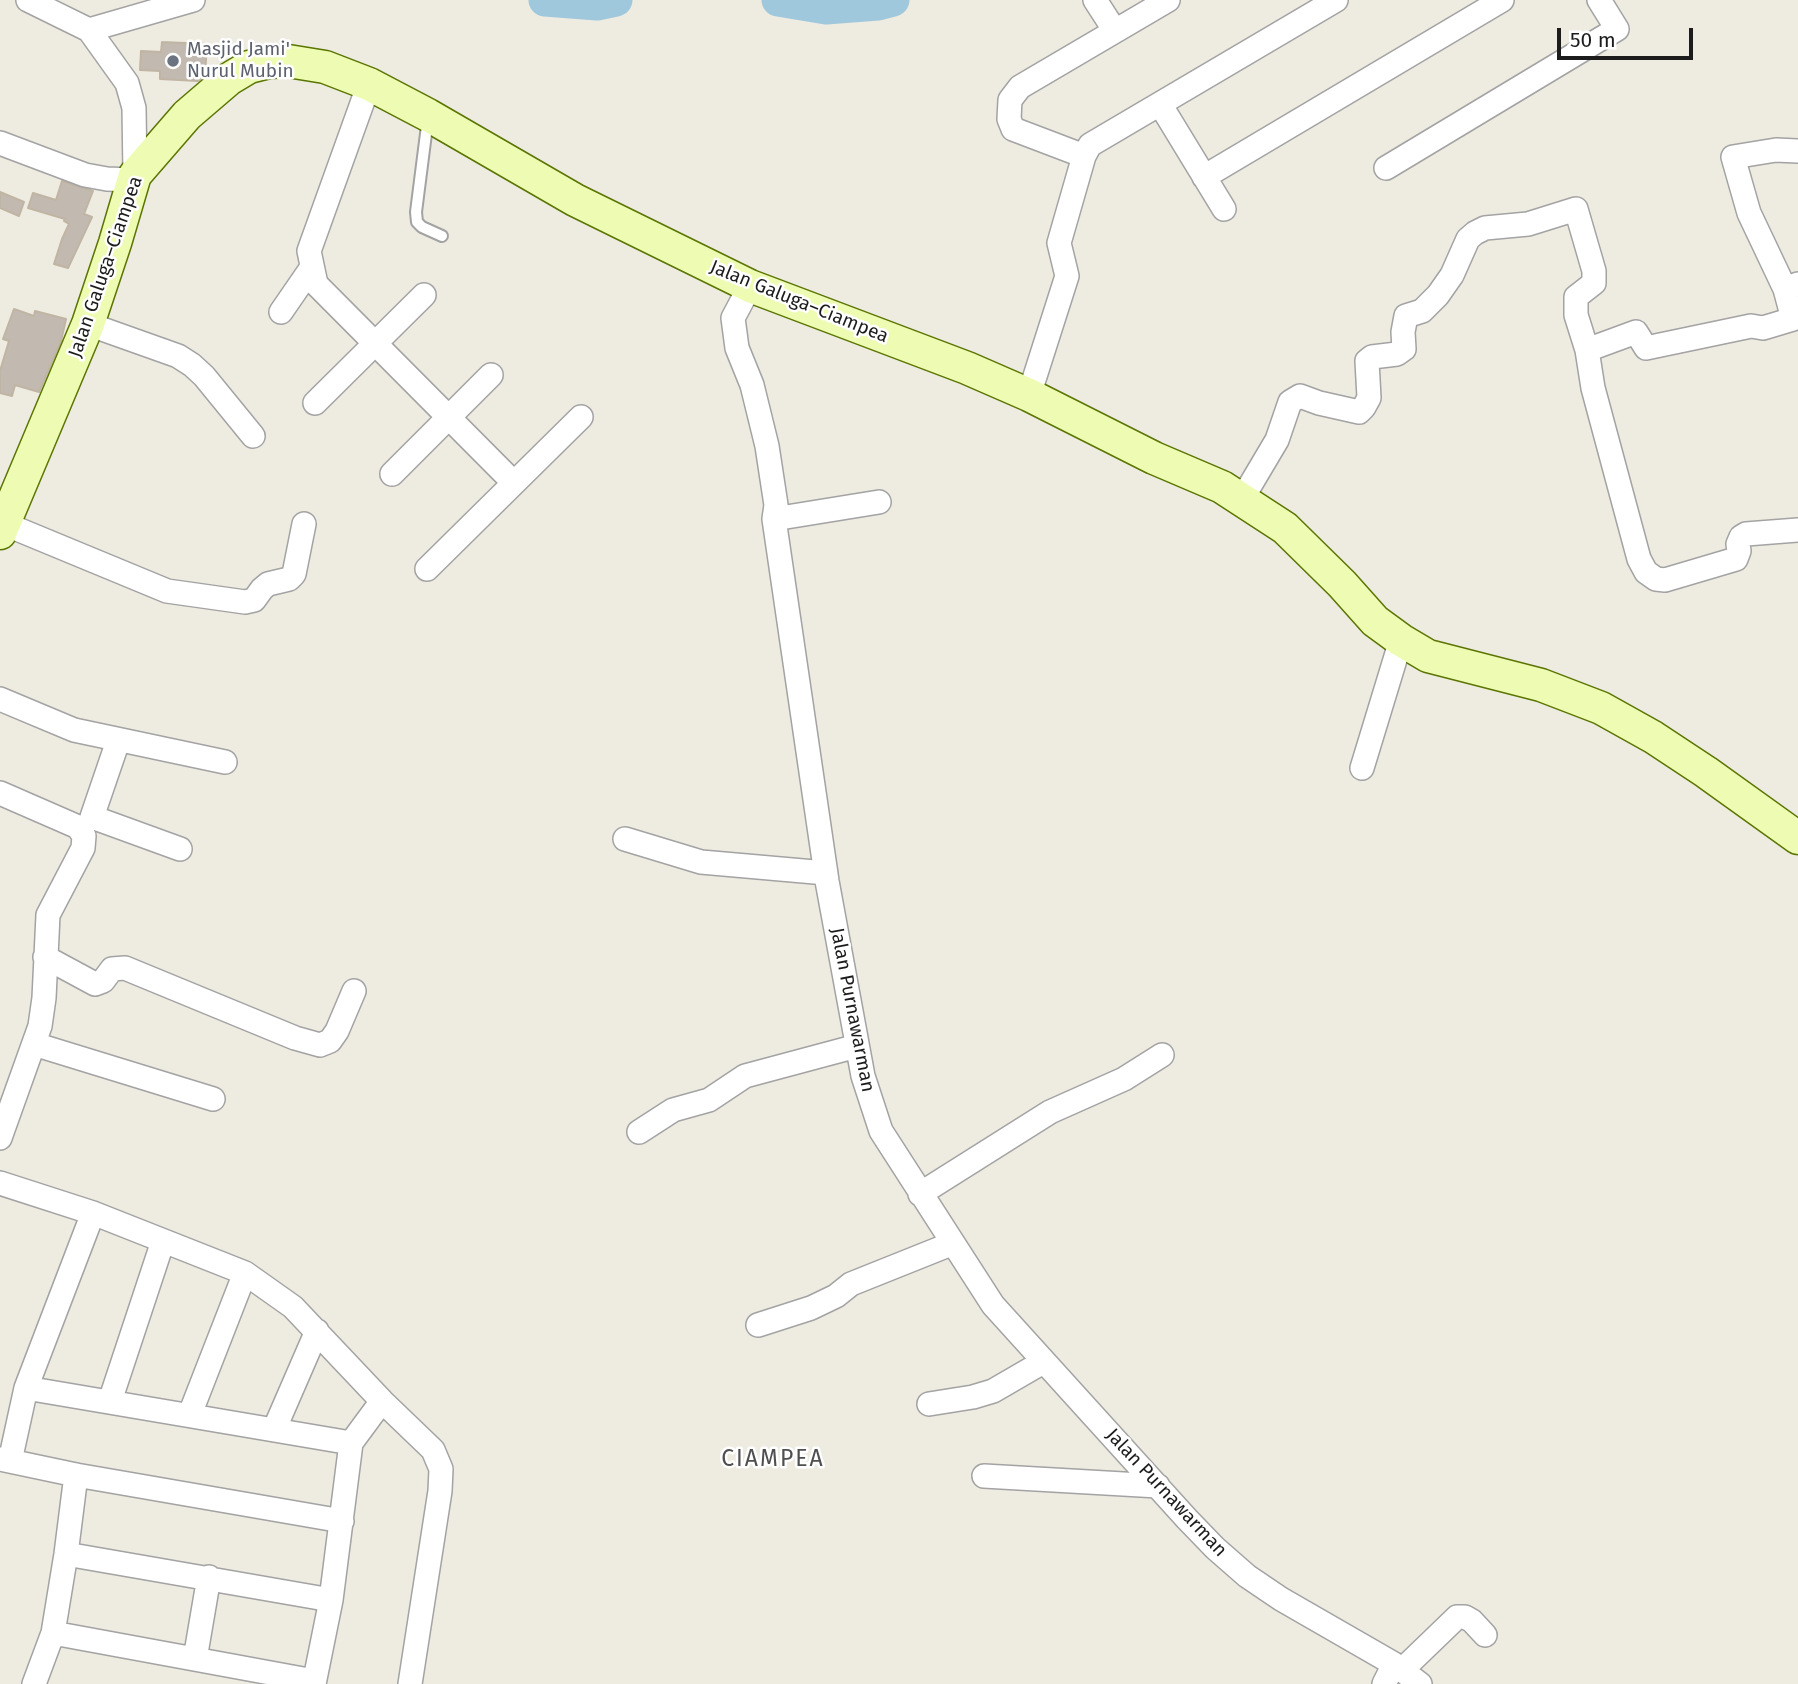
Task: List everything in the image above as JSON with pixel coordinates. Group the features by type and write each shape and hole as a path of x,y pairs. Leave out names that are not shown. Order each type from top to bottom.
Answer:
{"street":[{"path":"0,143 85,175 107,179 134,177 134,108 127,83 89,30 28,0"},
{"path":"89,30 193,0"},
{"path":"1095,0 1115,31"},
{"path":"1084,156 1013,129 1009,119 1010,100 1020,87 1168,0"},
{"path":"1029,395 1068,276 1059,243 1084,156 1090,145 1336,0"},
{"path":"1204,177 1502,0"},
{"path":"1386,168 1617,29 1599,0"},
{"name":"Jalan Galuga–Ciampea","path":"3,528 88,324 134,177 187,115 220,86 250,67 288,61 325,67 369,84 575,200 750,286 967,368 1029,395 1154,458 1222,487 1285,528 1342,584 1374,621 1401,640 1428,656 1541,685 1601,708 1653,737 1798,838"},
{"path":"369,84 309,251 316,284 514,483"},
{"path":"1160,104 1224,209"},
{"path":"1587,350 1636,332 1646,348 1751,326 1763,328 1793,318 1791,287 1749,213 1733,157 1776,150 1798,151"},
{"path":"1242,499 1277,440 1290,402 1300,396 1359,412 1369,398 1367,361 1372,357 1397,354 1404,349 1406,316 1422,311 1438,295 1452,275 1468,239 1485,228 1528,224 1576,209 1594,271 1594,283 1576,297 1576,315 1639,559 1646,572 1656,579 1665,580 1736,559 1738,544 1746,534 1798,530"},
{"path":"281,312 312,267"},
{"name":"Jalan Purnawarman","path":"750,286 733,318 737,348 752,385 767,446 776,505 774,519 826,873 857,1046 868,1094 881,1131 951,1244 993,1305 1215,1548 1247,1576 1393,1673 1420,1684"},
{"path":"315,403 424,295"},
{"path":"88,324 178,356 192,365 254,436"},
{"path":"391,474 491,375"},
{"path":"428,569 581,417"},
{"path":"774,519 879,502"},
{"path":"3,528 167,591 246,602 254,600 268,584 289,579 294,574 304,524"},
{"path":"1363,768 1401,640"},
{"path":"0,699 74,730 225,762"},
{"path":"118,741 92,816 180,849"},
{"path":"0,793 78,827 84,836 83,848 48,915 44,998 34,1044 0,1138"},
{"path":"625,839 701,862 826,873"},
{"path":"45,957 95,984 103,981 112,969 125,968 295,1038 320,1045 330,1041 337,1031 354,991"},
{"path":"34,1044 214,1100"},
{"path":"639,1132 673,1111 709,1100 745,1076 857,1046"},
{"path":"920,1195 1050,1112 1124,1079 1162,1055"},
{"path":"0,1183 93,1213 245,1273 285,1301 317,1331 382,1401 433,1450 441,1469 440,1491 410,1684"},
{"path":"93,1213 26,1388 5,1460 76,1475 342,1521"},
{"path":"110,1401 163,1241"},
{"path":"758,1325 811,1308 836,1296 857,1281 951,1244"},
{"path":"190,1414 245,1273"},
{"path":"274,1430 317,1331"},
{"path":"929,1404 993,1391 1043,1362"},
{"path":"26,1388 190,1414 351,1444"},
{"path":"53,1633 195,1659 233,1675 314,1682 331,1600 351,1444 382,1401"},
{"path":"34,1684 53,1633 76,1475"},
{"path":"984,1476 1158,1486"},
{"path":"66,1554 331,1600"},
{"path":"195,1659 209,1577"},
{"path":"1393,1673 1457,1617 1465,1616 1485,1635"}],"lane":[{"path":"428,115 417,222 442,236"}],"building":[{"name":"Masjid Jami' Nurul Mubin","path":"162,42 207,44 205,75 198,81 160,79 160,71 140,70 141,51 161,52"},
{"path":"62,181 93,191 84,214 92,217 68,268 54,264 69,224 65,219 28,208 33,193 56,200"},
{"path":"0,192 24,202 19,216 0,208"},
{"path":"14,309 34,316 35,311 66,319 61,341 39,392 15,385 12,396 0,393 0,371 9,341 3,339"}],"waterway":[{"path":"545,0 597,4 616,0"},
{"path":"778,0 826,8 878,4 893,0"}],"place":[{"name":"Masjid Jami' Nurul Mubin","path":"173,61"}],"district":[{"name":"CIAMPEA","path":"773,1460"}]}
